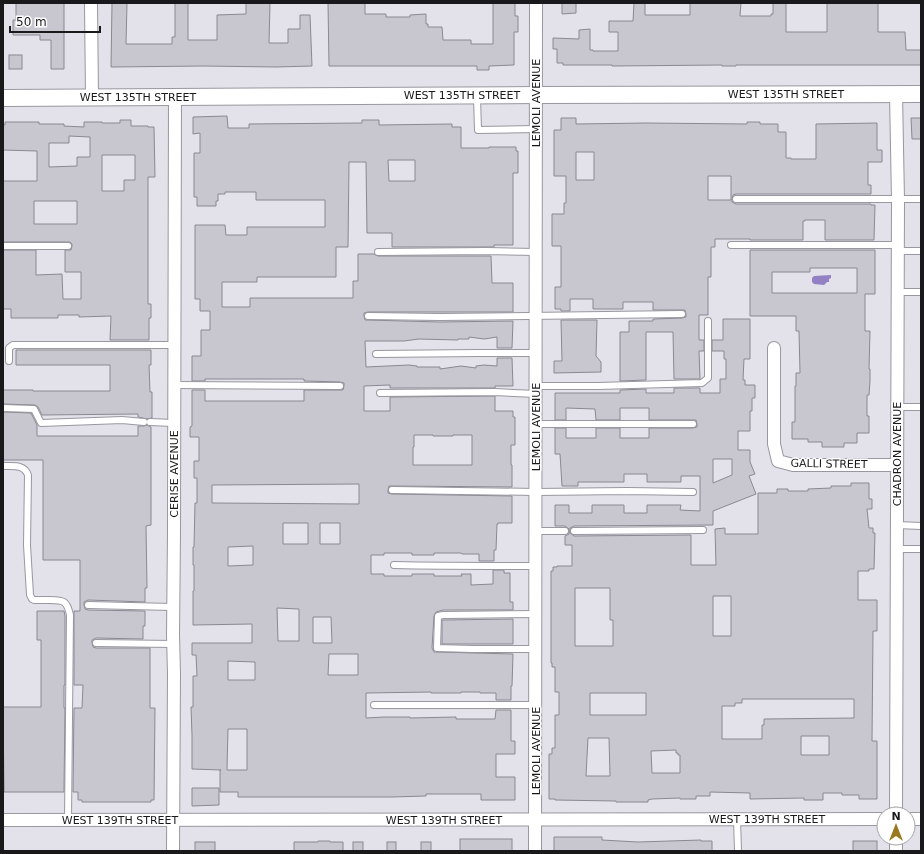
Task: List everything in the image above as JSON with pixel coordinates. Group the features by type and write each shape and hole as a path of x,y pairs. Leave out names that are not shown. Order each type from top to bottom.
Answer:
{"street":[{"path":"91,3 92,98"},
{"name":"LEMOLI AVENUE","path":"536,3 536,851"},
{"name":"WEST 135TH STREET","path":"3,98 536,94 921,94"},
{"name":"CHADRON AVENUE","path":"896,94 898,200 896,806"},
{"name":"CERISE AVENUE","path":"173,851 175,97"},
{"name":"GALLI STREET","path":"774,348 774,444 778,461 793,465 897,465"},
{"name":"WEST 139TH STREET","path":"3,820 876,819"}],"lane":[{"path":"477,95 478,130 536,130"},
{"path":"736,199 921,199"},
{"path":"731,245 898,248 921,251"},
{"path":"3,246 68,246"},
{"path":"378,252 536,252"},
{"path":"898,292 921,292"},
{"path":"368,316 440,317 682,314"},
{"path":"380,393 495,392 598,386 702,383 708,378 708,321"},
{"path":"9,361 9,348 13,345 175,345"},
{"path":"376,354 478,352 536,353"},
{"path":"175,385 340,386"},
{"path":"897,407 921,407"},
{"path":"3,408 34,409 41,423 122,420 174,423"},
{"path":"536,424 693,424"},
{"path":"3,466 20,466 28,475 27,545 30,595 34,600 61,600 69,608 68,820"},
{"path":"392,490 693,492"},
{"path":"897,525 921,526"},
{"path":"574,531 703,530"},
{"path":"536,531 565,531"},
{"path":"897,549 921,549"},
{"path":"394,565 536,566"},
{"path":"88,605 173,607"},
{"path":"536,614 438,616 437,640 437,648 536,649"},
{"path":"96,643 173,644"},
{"path":"374,705 536,705"},
{"path":"737,819 738,851"}],"shaded area":[{"path":"831,275 829,282 824,285 814,284 812,282 812,278 814,276"}],"building":[{"path":"16,3 64,3 64,69 51,69 51,40 40,40 40,35 13,35 13,20 16,20"},
{"path":"112,3 127,3 126,44 172,44 172,37 175,37 175,3 188,3 188,40 217,40 217,15 246,14 246,3 270,3 269,43 288,43 288,29 300,29 300,15 310,15 312,66 111,67"},
{"path":"328,3 365,3 365,14 386,14 386,17 410,17 410,15 426,14 426,24 428,24 428,27 442,27 443,40 471,40 471,44 493,44 493,3 515,3 515,16 518,16 518,32 514,32 514,65 489,66 489,70 477,70 477,66 329,66"},
{"path":"562,3 576,3 576,13 562,14"},
{"path":"634,3 645,3 645,15 690,15 690,3 741,3 740,16 771,16 771,14 773,14 773,3 786,3 786,32 827,32 827,3 878,3 878,32 905,32 906,50 921,50 921,65 612,66 563,65 563,63 557,63 557,49 553,49 553,38 579,39 579,30 590,29 590,50 618,51 618,32 609,32 609,21 633,21"},
{"path":"9,55 22,55 22,69 9,69"},
{"path":"227,116 228,128 249,128 249,124 362,123 362,120 379,120 379,125 452,124 452,127 461,127 461,148 516,147 516,151 518,151 518,173 513,173 513,245 494,245 494,247 392,247 392,233 367,233 366,162 349,162 348,247 336,247 336,277 257,277 257,282 222,282 222,307 250,307 250,298 353,298 353,281 358,281 358,254 374,254 378,256 491,256 492,283 513,283 513,312 368,312 364,313 364,316 365,320 440,322 513,321 512,348 497,348 497,337 484,339 469,337 469,339 458,340 419,339 404,341 365,341 366,367 409,365 417,367 440,367 440,369 461,366 476,368 476,366 484,365 497,366 497,358 512,358 513,386 495,386 495,388 390,388 390,385 364,386 364,411 390,411 390,397 495,396 495,411 513,411 513,417 515,417 515,445 511,445 512,487 389,486 388,490 388,493 392,494 512,496 512,523 497,524 494,561 479,561 479,554 461,553 412,555 412,553 384,553 384,555 371,555 371,574 384,574 384,576 434,574 434,576 462,576 461,574 471,574 471,585 493,584 493,570 504,570 504,573 510,573 510,602 513,602 513,610 443,610 436,612 434,616 432,648 434,652 513,654 511,700 496,700 496,693 480,692 366,693 366,718 456,717 456,719 495,719 496,710 511,710 511,741 515,741 515,754 496,754 496,777 515,777 515,800 481,800 481,794 426,794 426,796 392,797 238,797 238,792 220,792 221,770 192,769 191,707 193,707 193,676 197,676 196,655 192,655 192,643 252,643 252,624 193,625 193,547 195,503 197,503 197,478 194,478 194,461 199,461 199,437 190,437 190,427 192,426 192,390 205,390 205,401 304,401 304,390 343,390 344,386 344,383 340,382 304,381 304,379 205,379 205,381 192,381 192,356 201,356 201,330 210,330 210,311 200,311 200,299 195,299 195,225 225,225 226,235 247,235 247,227 325,227 325,200 256,200 256,192 225,192 225,194 218,194 216,206 197,206 197,197 194,197 194,153 200,153 200,133 193,134 193,117","holes":["388,160 415,160 415,181 389,181","414,435 472,435 472,465 413,465","359,484 359,504 212,503 212,485","283,523 308,523 308,544 283,544","320,523 340,523 340,544 320,544","253,546 253,565 228,566 228,547","277,608 299,609 299,641 278,641","313,617 331,617 332,643 313,643","329,654 358,654 358,675 328,675","228,661 255,662 255,680 228,680","228,729 247,729 247,770 227,770"]},
{"path":"561,118 576,118 576,124 747,124 747,122 760,122 760,124 778,124 778,132 786,132 786,158 816,159 816,124 877,123 877,150 882,150 882,162 868,162 868,185 871,185 871,194 736,194 733,195 732,199 732,202 736,204 875,205 874,240 825,240 825,220 803,221 803,240 715,239 715,247 711,247 711,277 708,277 708,315 699,315 699,340 704,340 704,351 699,351 700,379 674,379 673,332 646,332 646,380 620,381 620,332 629,332 629,321 653,321 653,319 682,318 686,317 686,314 685,310 653,310 653,302 623,302 623,309 593,309 593,299 570,299 570,311 555,309 555,287 561,287 561,246 552,246 552,214 564,214 564,203 566,203 566,176 554,176 554,130 561,130","holes":["576,152 594,152 594,180 576,180","708,176 731,176 731,200 708,200"]},
{"path":"911,118 921,118 921,139 912,139"},
{"path":"120,120 131,120 131,126 154,127 155,177 148,177 148,304 151,304 151,318 149,318 149,340 110,340 111,316 79,317 79,315 58,315 58,318 11,318 11,309 3,309 3,250 36,250 36,275 62,274 63,299 81,299 81,272 65,272 65,250 71,250 72,244 70,242 3,242 3,181 37,181 37,151 3,150 3,125 5,125 5,122 39,122 39,124 64,124 64,126 84,127 84,122 120,123","holes":["69,136 90,137 90,157 77,157 77,166 49,167 49,143 69,143","102,155 135,155 135,180 124,180 124,191 102,191","34,201 77,201 77,224 34,224"]},
{"path":"750,250 875,250 875,294 865,294 865,331 870,331 870,381 869,395 867,395 869,433 857,433 857,443 844,443 844,447 822,447 822,442 808,442 808,439 792,439 792,422 795,422 796,373 800,373 799,331 796,331 796,316 750,316","holes":["810,268 857,268 857,293 772,293 772,272 810,272"]},
{"path":"723,319 750,319 750,359 744,359 743,380 745,380 745,385 755,385 755,398 752,398 752,411 750,411 750,431 738,431 738,450 750,450 750,462 755,474 749,476 756,494 713,511 713,525 574,526 570,528 570,533 574,536 691,535 691,565 716,565 715,529 725,528 725,534 758,534 758,493 777,493 777,489 788,489 788,491 808,491 808,489 831,488 831,486 851,486 851,483 869,483 869,499 872,499 872,509 867,509 869,528 873,528 873,533 875,533 874,569 869,569 869,571 858,571 858,600 877,600 877,631 873,631 872,741 877,741 877,799 859,799 859,795 842,795 842,793 823,793 823,800 804,800 804,798 750,799 750,793 710,792 710,796 696,796 696,799 652,799 648,800 648,802 549,799 549,754 552,754 552,748 555,748 555,715 559,715 559,692 555,692 555,667 552,667 551,663 551,571 553,571 553,567 557,566 572,566 572,545 565,545 565,536 569,534 569,529 565,526 555,526 555,505 569,505 569,513 592,513 592,505 624,505 624,513 647,513 647,505 681,505 680,510 700,511 700,476 681,476 681,482 647,482 647,474 624,474 624,482 578,482 578,486 562,486 560,454 555,454 555,428 566,428 566,438 596,438 596,428 620,428 620,438 649,438 649,428 693,428 697,427 696,420 649,420 649,408 620,408 620,420 596,420 595,409 566,408 566,420 555,420 555,393 620,393 620,390 646,389 646,393 674,393 674,388 700,388 700,393 720,393 720,379 726,379 726,359 724,359 724,351 712,351 712,340 723,340","holes":["713,459 732,459 732,475 713,483","575,588 610,588 610,620 613,620 613,646 575,646","713,596 731,596 731,636 713,636","590,693 646,693 646,715 590,715","742,699 854,699 854,718 764,719 764,725 762,725 762,739 722,739 722,706 735,706 735,703 742,703","801,736 829,736 829,755 801,755","588,738 609,738 610,776 586,776","676,750 676,753 680,755 680,773 652,773 651,751"]},
{"path":"561,320 597,320 596,356 601,362 601,372 554,373 554,361 562,361"},
{"path":"16,350 151,350 151,365 149,365 150,392 152,392 152,418 147,419 138,417 138,414 42,415 38,407 35,405 3,404 3,390 110,391 110,365 16,365"},
{"path":"3,412 31,413 37,425 37,436 138,436 138,426 147,425 151,427 151,525 146,526 147,588 145,588 145,602 88,600 84,602 84,605 85,609 88,610 145,611 143,639 96,638 92,640 92,643 93,647 96,648 150,648 150,708 155,708 154,800 151,800 151,802 82,802 82,800 78,800 78,792 73,792 74,708 82,708 83,685 74,685 74,611 80,611 80,560 43,560 43,460 3,460"},
{"path":"37,611 64,611 65,616 64,792 4,792 3,707 41,707 41,640 37,640"},
{"path":"513,619 513,644 442,644 442,620"},
{"path":"192,788 219,788 219,805 192,806"},
{"path":"554,837 602,837 602,840 638,842 701,840 712,841 712,851 554,851"},
{"path":"460,839 512,839 512,851 460,851"},
{"path":"853,841 876,841 877,851 853,851"},
{"path":"195,842 215,842 215,851 195,851"},
{"path":"294,842 343,842 343,851 294,851"},
{"path":"353,842 363,842 363,851 353,851"},
{"path":"387,842 396,842 396,851 387,851"},
{"path":"421,842 431,842 431,851 421,851"}]}
